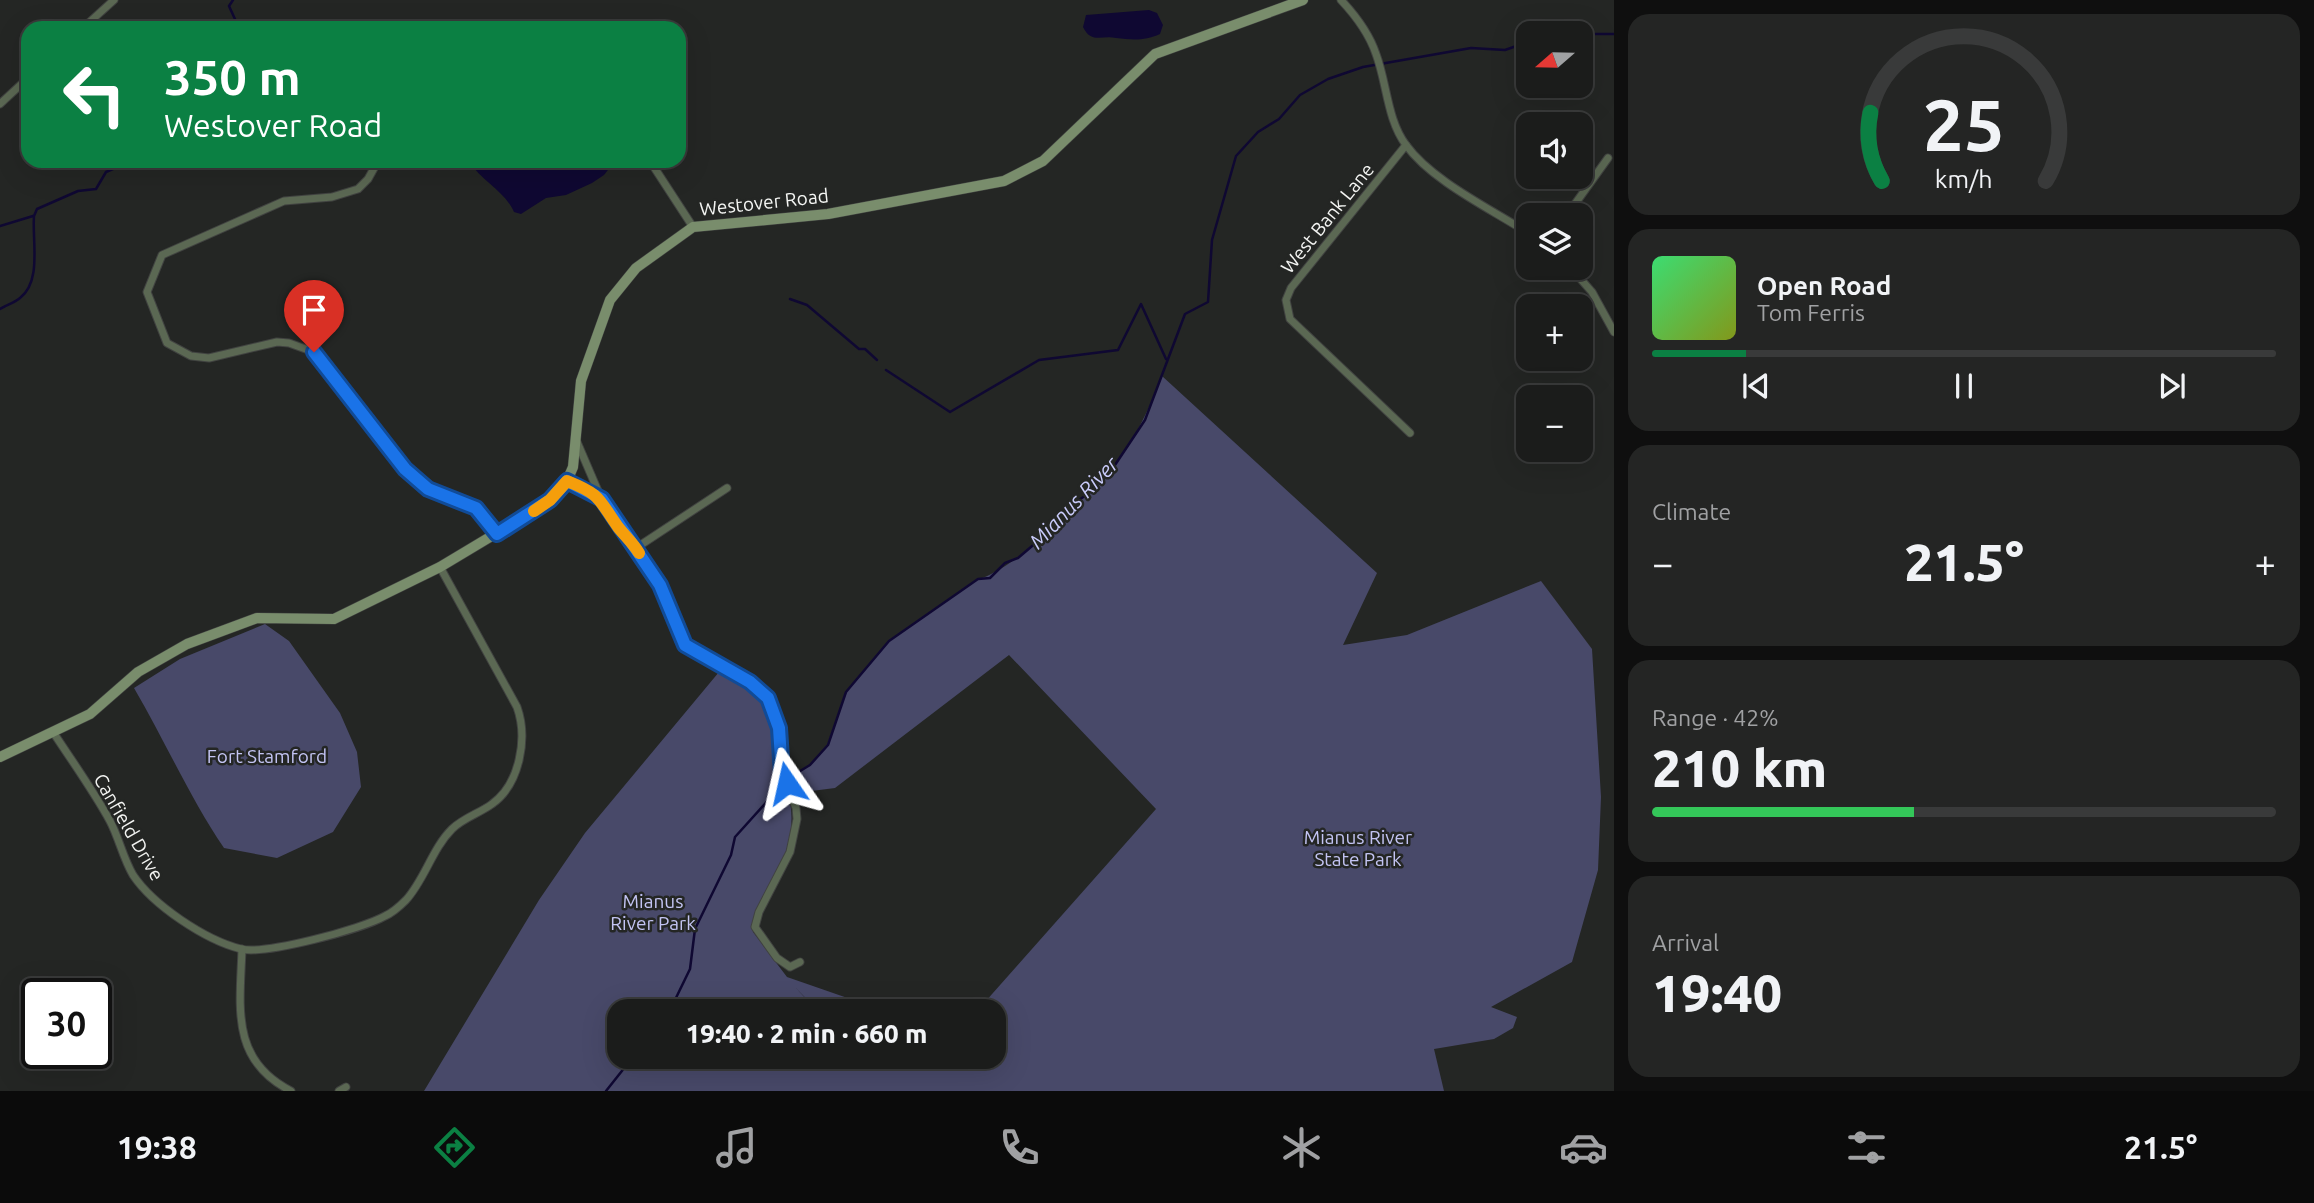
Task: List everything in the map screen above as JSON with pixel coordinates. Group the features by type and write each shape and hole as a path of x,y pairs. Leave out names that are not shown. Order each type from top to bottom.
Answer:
{"street":[{"path":"91,21 114,0"},
{"name":"Westover Road","path":"567,481 577,442 581,381 610,300 636,268 693,227 828,214 1004,181 1043,161 1154,54 1303,0"},
{"path":"1341,0 1362,24 1377,54 1397,129 1406,145 1424,164 1516,225"},
{"path":"0,104 21,84"},
{"name":"West Bank Lane","path":"1406,145 1291,288 1286,300 1290,319 1410,433"},
{"path":"1576,203 1608,158"},
{"path":"374,168 368,179 358,188 332,197 284,201 162,255 147,292 167,343 191,356 209,358 277,342 314,352 405,469 428,489 476,508 497,534"},
{"path":"655,168 693,227"},
{"path":"1582,280 1592,292 1614,332"},
{"path":"577,442 602,499 618,527 636,548 660,585 685,645 750,682 768,698 779,728 782,774 796,808 794,841 781,875 759,912 755,928 782,963 790,967 800,962"},
{"path":"0,757 90,714 159,659 231,625 267,617 334,619 440,567 497,534 550,500 567,481 602,499"},
{"path":"636,548 727,488"},
{"path":"291,1091 264,1074 245,1041 240,1022 242,950 293,943 386,916 408,898 453,827 495,802 511,779 519,761 521,718 440,567"},
{"name":"Canfield Drive","path":"53,732 111,822 125,859 145,892 200,931 242,950"}],"green space":[{"name":"Mianus River State Park","path":"1162,376 1377,573 1343,645 1407,635 1541,581 1592,649 1601,797 1598,870 1572,962 1491,1007 1517,1017 1513,1028 1494,1039 1434,1049 1444,1091 424,1091 539,900 585,833 719,672 766,704 774,723 776,764 783,783 810,765 827,745 846,692 889,641 978,579 996,572 1041,540 1056,526 1066,507 1099,484 1122,456 1140,425","holes":["1009,655 1156,809 988,999 1006,999 1006,1069 607,1069 607,999 806,999 795,987 806,999 850,999 787,977 753,932 752,927 788,845 791,829 788,794 835,788"]},
{"name":"Fort Stamford","path":"265,624 289,641 340,713 357,752 361,787 333,832 277,858 224,848 134,688 180,659"}],"shaded area":[{"path":"1149,10 1157,13 1163,25 1160,34 1149,38 1097,38 1083,27 1086,15"},
{"path":"474,168 610,168 592,183 566,195 546,198 521,214 514,212 505,198"}],"waterway":[{"path":"233,0 229,6 236,21"},
{"name":"Mianus River","path":"1593,34 1614,34"},
{"name":"Mianus River","path":"787,779 810,765 828,745 846,692 889,641 978,579 990,578 1005,563 1018,558 1058,524 1066,508 1085,496 1113,468 1145,420 1185,314 1208,302 1212,240 1236,156 1258,132 1279,119 1300,95 1328,79 1363,67 1471,48 1505,50 1516,46"},
{"path":"0,309 20,298 31,282 34,271 34,216 37,209 78,191 96,189 106,172 115,168"},
{"path":"0,226 33,216"},
{"path":"790,299 807,305 859,349 865,349 877,360"},
{"path":"886,370 950,412 1039,360 1118,350 1141,304 1166,359"},
{"name":"Mianus River","path":"675,999 690,969 695,929 731,855 735,837 783,784"},
{"name":"Mianus River","path":"606,1091 623,1069"}],"slow traffic":[{"path":"534,511 550,500 567,481 585,488 602,499 618,527 639,553"}],"route":[{"path":"314,352 405,469 428,489 476,508 484,514 497,534 550,500 567,481 602,499 618,527 636,548 660,585 688,649 750,682 768,698 779,728 782,774 787,783"}],"park label":[{"name":"Mianus River Park","path":"653,912"}]}
